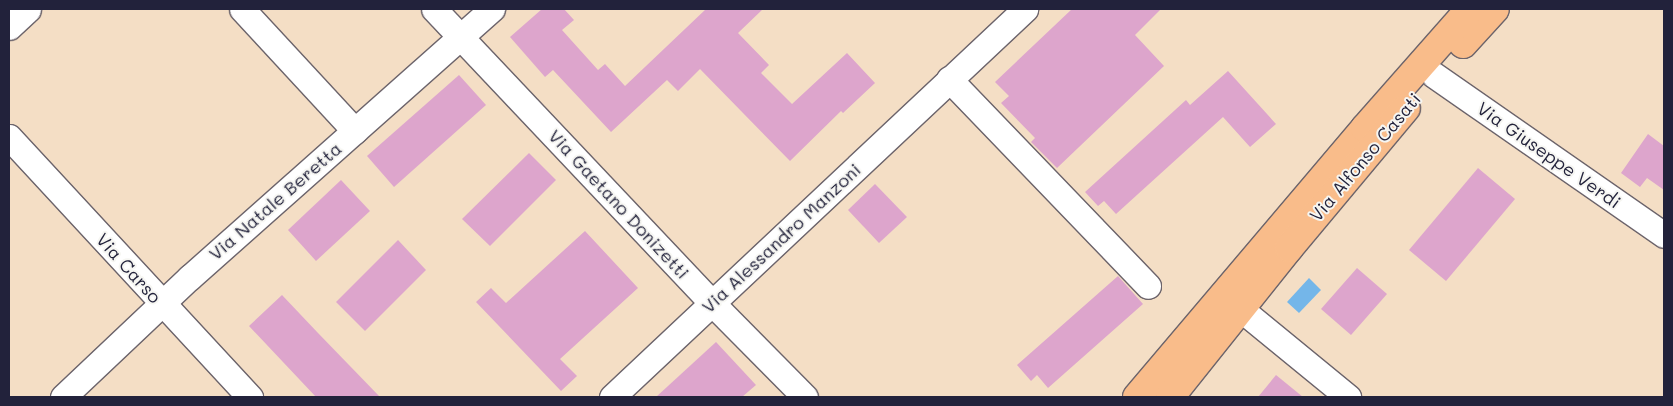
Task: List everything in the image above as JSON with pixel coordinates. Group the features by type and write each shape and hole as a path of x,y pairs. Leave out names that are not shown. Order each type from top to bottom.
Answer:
{"main road":[{"name":"Via Alfonso Casati","path":"1170,397 1232,302 1365,128 1470,9"},
{"name":"Via Alfonso Casati","path":"1137,397 1289,248 1434,75 1495,9"}],"street":[{"path":"9,27 28,9"},
{"path":"242,9 355,131"},
{"name":"Via Gaetano Donizetti","path":"434,9 712,303 805,397"},
{"name":"Via Natale Beretta","path":"62,397 161,303 492,9"},
{"name":"Via Alessandro Manzoni","path":"612,397 1025,9"},
{"name":"Via Giuseppe Verdi","path":"1434,75 1664,235"},
{"path":"949,79 1148,286"},
{"name":"Via Carso","path":"9,137 250,397"},
{"path":"1232,302 1348,397"}],"water":[{"path":"1309,278 1321,290 1299,313 1287,302"}],"building":[{"path":"542,9 564,9 574,20 562,30 598,70 605,64 625,86 706,9 763,9 738,33 769,65 761,73 792,104 847,53 875,83 843,113 841,111 790,161 700,69 678,91 667,80 611,132 553,70 545,77 510,37"},
{"path":"1072,9 1161,9 1135,35 1164,66 1057,168 1031,142 1035,138 1001,103 1009,96 995,82"},
{"path":"1228,71 1276,124 1250,147 1223,117 1116,214 1104,201 1098,206 1085,192 1186,100 1190,105"},
{"path":"459,75 486,105 394,187 367,156"},
{"path":"1648,134 1664,146 1664,190 1647,178 1640,187 1621,173"},
{"path":"529,153 556,180 490,246 462,219"},
{"path":"1478,168 1515,199 1446,281 1409,250"},
{"path":"341,180 370,211 316,261 288,230"},
{"path":"875,184 907,217 879,243 848,210"},
{"path":"585,231 638,288 560,359 577,376 561,391 476,302 491,288 506,303"},
{"path":"398,240 426,270 365,331 336,302"},
{"path":"1357,268 1387,294 1351,335 1321,309"},
{"path":"1118,276 1143,304 1048,388 1037,375 1031,381 1017,365"},
{"path":"282,295 380,397 316,397 249,326"},
{"path":"716,342 756,385 742,397 656,397"},
{"path":"1276,375 1303,397 1258,397"}]}
